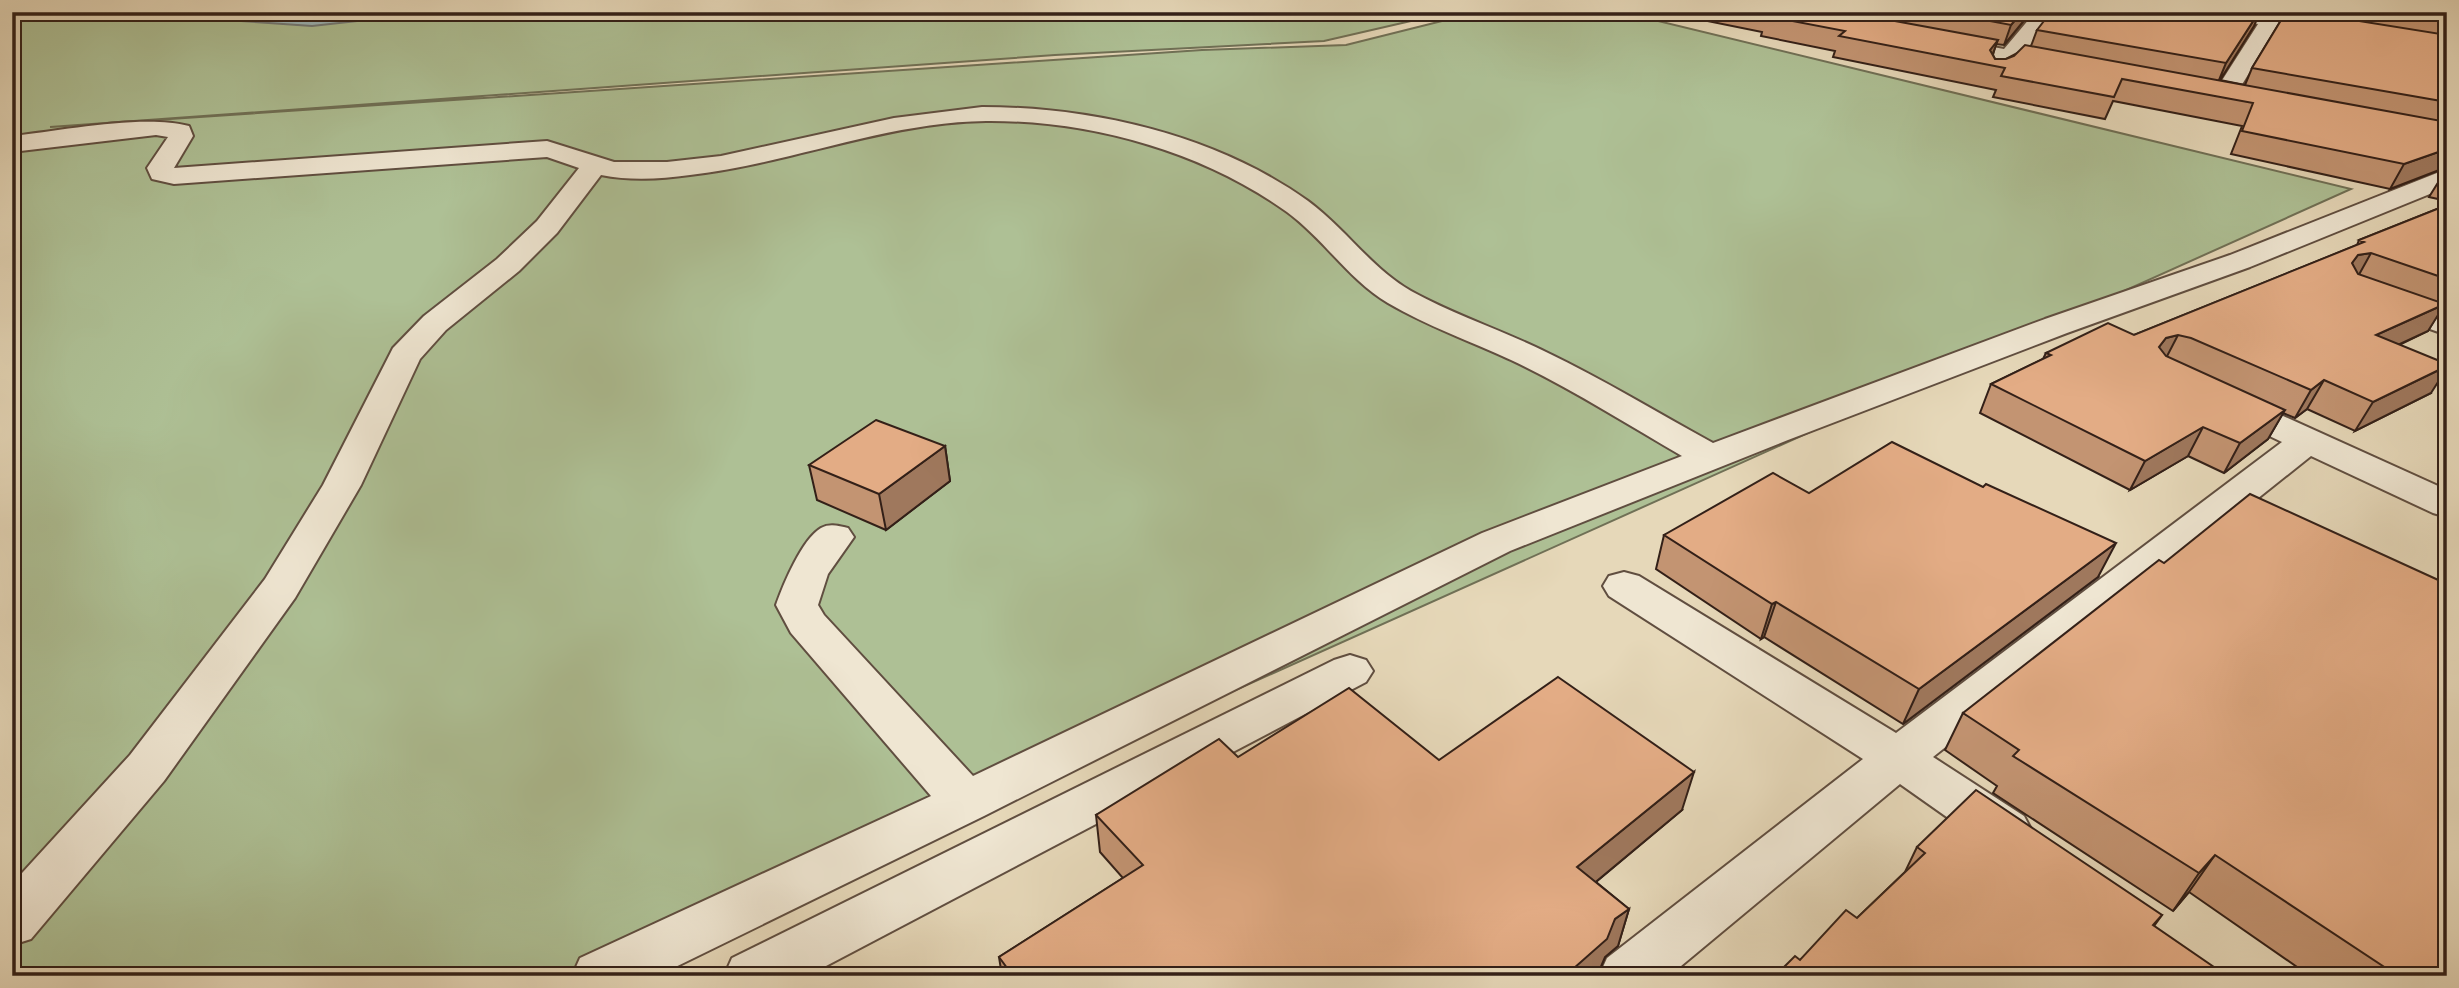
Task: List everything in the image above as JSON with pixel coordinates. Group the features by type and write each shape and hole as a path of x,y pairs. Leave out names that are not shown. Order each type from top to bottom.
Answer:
{"street":[{"path":"1994,75 2046,12"},
{"path":"2225,12 2274,16 2353,34"},
{"path":"2224,96 2274,16"},
{"path":"1928,41 2090,72"},
{"path":"2198,92 2251,102"},
{"path":"12,144 156,128 174,129 180,131 181,136 160,168 161,173 174,176 547,149 568,152 595,166 632,170 676,169 736,162 919,120 964,115 1028,114 1120,130 1188,149 1260,183 1325,228 1380,285 1402,299 1537,361 1711,457"},
{"path":"12,922 147,768 280,588 342,485 405,355 435,323 508,265 547,227 595,166"},
{"path":"600,976 966,802 1496,542 2030,336 2240,261 2447,177"},
{"path":"2412,191 2447,201"},
{"path":"2355,291 2447,326"},
{"path":"2201,391 2447,505"},
{"path":"1626,976 1898,758 2308,440"},
{"path":"834,537 808,572 797,605 806,623 966,802"},
{"path":"1624,586 1898,758 2048,859"},
{"path":"752,976 1350,671"}],"green space":[{"path":"26,12 1450,12 1324,41 1055,55 50,127 1202,50 1346,45 1478,12 1621,12 2351,189 599,976 12,976 12,15"}],"water":[{"path":"219,12 439,12 312,26 226,20"}],"building":[{"path":"1770,12 1846,12 1998,40 1990,50 1995,59 2014,56 2025,45 2447,122 2447,149 2404,164 2242,131 2253,103 2122,79 2114,97 2001,76 2005,68 1839,36 1845,31 1766,16"},
{"path":"1942,12 2022,12 2011,25"},
{"path":"2051,12 2259,12 2226,63 2037,30"},
{"path":"2286,12 2303,12 2447,35 2447,102 2252,68"},
{"path":"2410,12 2447,12 2447,18"},
{"path":"2447,205 2447,279 2371,253 2358,255 2352,263 2358,274 2445,304 2376,335 2447,366 2373,402 2324,380 2311,390 2191,338 2178,335 2166,338 2159,347 2166,356 2285,410 2240,443 2203,427 2145,461 1991,384 2108,323 2134,335 2364,242 2359,240"},
{"path":"876,420 945,446 879,494 809,465"},
{"path":"1892,442 1983,487 1986,484 2116,543 1919,689 1776,602 1772,604 1664,535 1773,473 1809,493"},
{"path":"2250,494 2447,584 2447,976 2398,976 2215,855 2199,873 2013,756 2019,750 1963,713 2159,560 2164,563"},
{"path":"1558,677 1694,772 1577,867 1629,909 1615,919 1607,939 1565,976 1013,976 999,957 1143,865 1096,815 1219,739 1238,757 1349,688 1439,760"},
{"path":"1976,790 2162,915 2153,925 2227,976 1775,976 1795,956 1800,960 1846,910 1857,918 1925,853 1917,847"}]}
